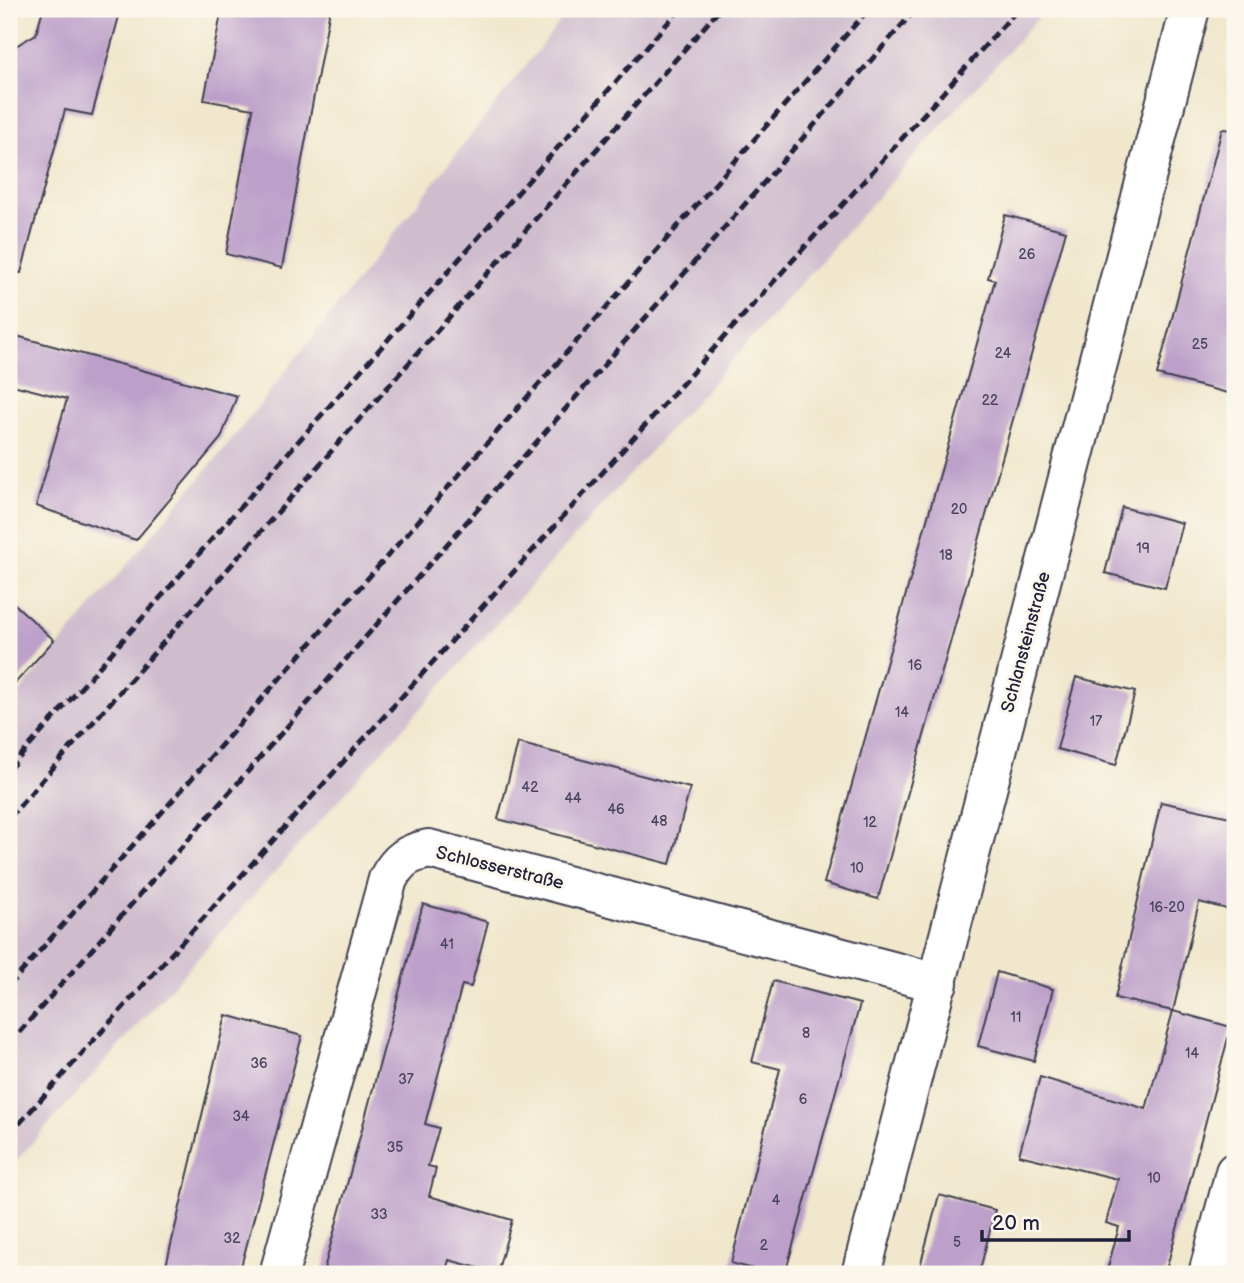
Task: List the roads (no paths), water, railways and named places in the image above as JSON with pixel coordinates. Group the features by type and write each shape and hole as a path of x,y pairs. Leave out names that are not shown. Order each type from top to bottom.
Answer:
{"street":[{"name":"Schlansteinstraße","path":"861,1274 1190,9"},
{"name":"Schlosserstraße","path":"279,1274 388,879 396,864 415,852 429,849 938,983"},
{"path":"1208,1274 1235,1171"}],"railway":[{"path":"9,769 680,9"},
{"path":"9,818 720,9"},
{"path":"9,986 869,9"},
{"path":"9,1044 916,9"},
{"path":"9,1135 1018,9"}]}
